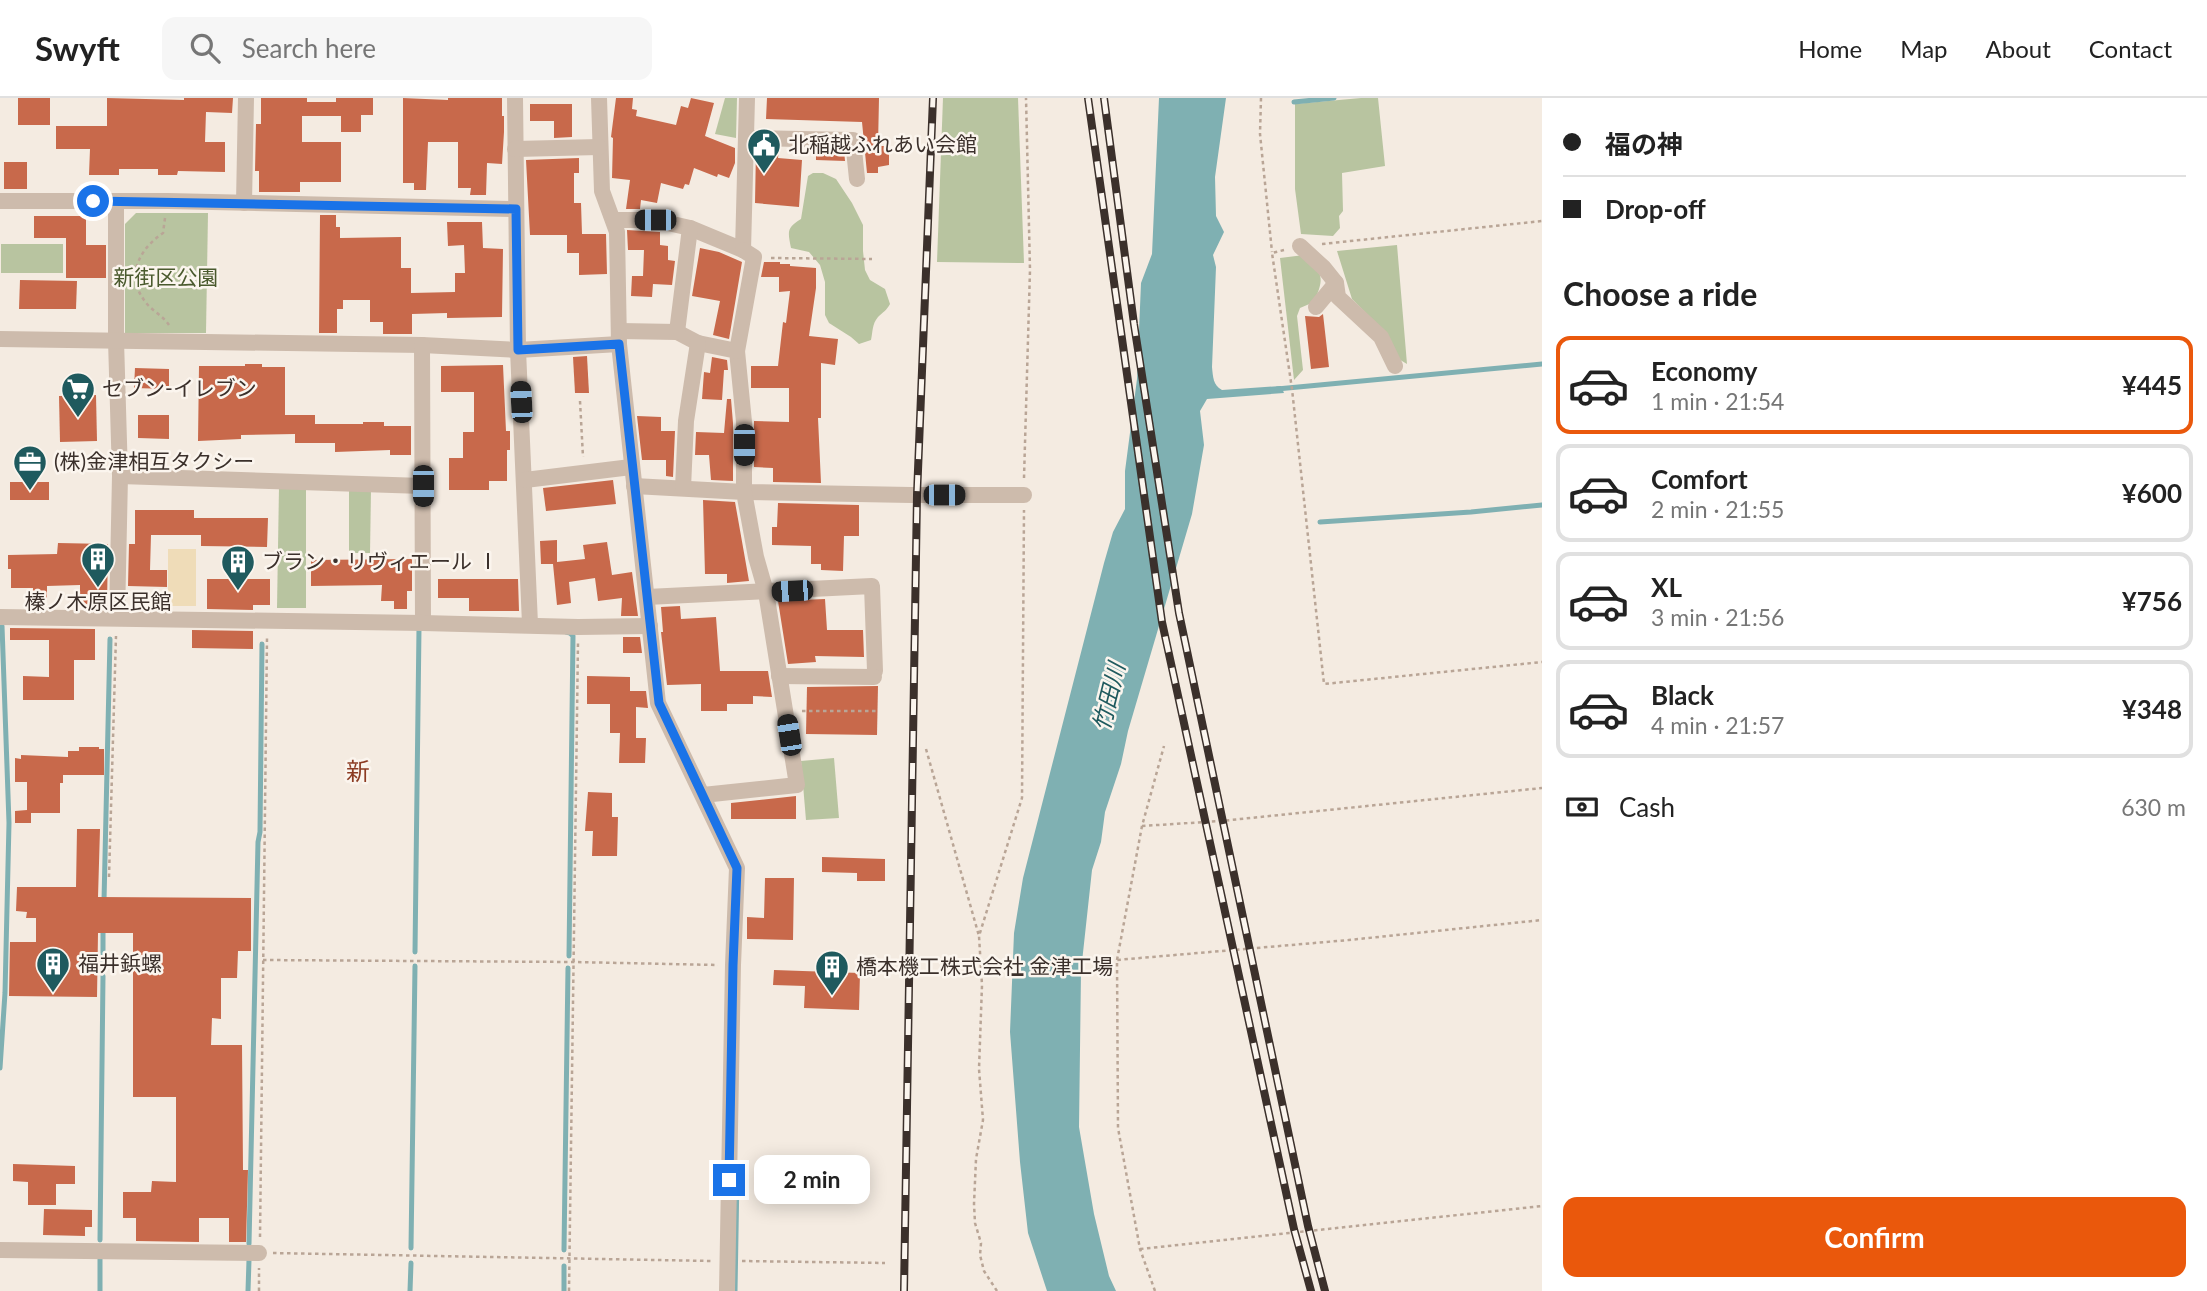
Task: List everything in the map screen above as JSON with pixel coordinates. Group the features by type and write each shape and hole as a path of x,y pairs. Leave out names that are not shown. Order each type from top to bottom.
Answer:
{"street":[{"path":"244,203 246,98"},
{"path":"515,98 518,350 530,624"},
{"path":"599,98 602,191 617,232 620,338 631,467 659,703 737,868 727,1291"},
{"path":"703,795 797,785 766,592 756,557 744,492 744,422 737,351 749,254 747,98"},
{"path":"747,138 853,140 857,179"},
{"path":"515,149 599,147"},
{"path":"0,201 168,201 516,209"},
{"path":"116,201 120,477 117,618"},
{"path":"614,220 655,220 690,228 749,254"},
{"path":"677,332 690,228"},
{"path":"1300,246 1324,268 1336,284 1338,297 1381,337 1395,366"},
{"path":"1316,307 1336,284"},
{"path":"0,339 422,345 518,350 677,332 698,343 737,351"},
{"path":"683,488 686,421 698,343"},
{"path":"422,345 423,623"},
{"path":"525,480 631,467"},
{"path":"120,477 423,486"},
{"path":"634,486 744,492 1024,495"},
{"path":"647,597 872,586 874,674 779,676"},
{"path":"0,617 650,626"},
{"path":"0,1250 259,1253"}],"path":[{"path":"979,936 1022,798 1024,495 1030,270 1026,98"},
{"path":"1261,98 1260,134 1272,253 1292,389 1324,684 1542,662"},
{"path":"168,201 163,233 141,254 135,275 138,290 149,306 165,320 170,327 170,333"},
{"path":"1272,253 1300,246 1542,221"},
{"path":"749,254 872,259"},
{"path":"580,401 584,471"},
{"path":"109,877 117,618"},
{"path":"258,1291 267,621"},
{"path":"569,1291 578,627"},
{"path":"785,710 876,710"},
{"path":"1155,1291 1140,1249 1118,1128 1117,960 1142,826 1164,746"},
{"path":"926,749 979,936 982,985 979,1069 983,1120 976,1159 975,1223 981,1243 980,1255 984,1271 998,1291"},
{"path":"1142,826 1221,821 1542,788"},
{"path":"1117,960 1542,920"},
{"path":"263,960 733,965"},
{"path":"1140,1249 1542,1206"},
{"path":"259,1253 885,1263"}],"green space":[{"path":"725,98 737,98 736,138 715,134"},
{"path":"943,98 1018,98 1024,263 937,262"},
{"path":"1378,98 1385,166 1342,173 1343,211 1339,216 1340,228 1333,236 1301,234 1295,189 1295,104"},
{"path":"823,173 836,179 852,203 863,225 865,270 870,280 885,289 890,304 875,322 871,340 859,344 829,323 825,315 825,282 820,265 809,252 791,248 789,231 801,219 808,176"},
{"name":"新街区公園","path":"136,213 208,213 206,333 125,333 125,224"},
{"path":"1,244 63,244 63,273 1,273"},
{"path":"1397,245 1407,364 1397,358 1368,315 1352,299 1337,251"},
{"path":"1304,255 1315,267 1321,281 1314,302 1300,308 1297,316 1303,370 1294,380 1280,258"},
{"path":"279,487 306,489 306,608 277,608"},
{"path":"349,489 371,489 370,553 349,553"},
{"path":"834,758 839,818 806,820 801,761"}],"sand":[{"path":"168,549 196,549 196,606 168,606"}],"water":[{"name":"竹田川","path":"1159,98 1226,98 1215,177 1216,216 1224,232 1213,255 1216,267 1213,377 1222,390 1281,386 1284,393 1207,399 1200,411 1204,445 1192,514 1105,812 1101,842 1092,870 1081,971 1079,1127 1094,1214 1109,1276 1116,1291 1047,1291 1028,1233 1020,1162 1010,1032 1014,933 1023,878 1104,563 1113,532 1125,509 1125,471 1137,379 1141,283 1152,254"}],"building":[{"path":"18,98 50,98 50,125 18,125"},
{"path":"107,98 233,98 232,113 206,112 205,142 225,142 225,172 178,171 177,175 158,175 158,169 119,169 119,175 89,175 90,149 56,149 56,126 107,126"},
{"path":"261,98 307,98 307,102 336,102 336,98 373,98 373,115 361,115 361,132 341,132 341,116 302,116 302,142 341,142 341,182 300,182 300,192 259,192 259,171 255,171 256,124 261,124"},
{"path":"403,98 502,98 502,164 487,163 486,195 470,195 471,188 458,188 458,142 428,142 426,190 414,190 414,183 403,183"},
{"path":"616,98 633,98 632,109 637,110 636,116 676,125 681,106 688,108 691,98 714,103 705,136 735,148 735,163 729,178 718,174 717,177 694,168 689,185 685,184 683,189 661,183 657,203 641,200 640,209 626,209 630,180 612,178 611,137"},
{"path":"767,98 879,98 878,146 889,146 889,165 878,167 878,173 867,173 862,122 766,119"},
{"path":"530,104 572,104 572,137 554,138 554,121 530,121"},
{"path":"756,149 779,149 778,158 802,160 799,207 755,203"},
{"path":"816,150 844,150 845,161 816,160"},
{"path":"579,158 579,173 574,173 574,203 581,203 582,234 606,234 607,274 579,275 579,253 567,253 567,235 530,235 526,160"},
{"path":"4,162 27,162 27,189 4,189"},
{"path":"320,215 336,215 340,238 401,237 401,268 411,268 411,293 455,292 455,273 465,273 464,245 448,246 447,222 482,222 483,248 503,249 502,317 447,318 447,313 412,314 412,334 383,334 383,322 370,322 370,300 343,300 343,309 337,309 337,333 319,333"},
{"path":"34,216 86,216 86,245 106,245 106,278 66,278 66,238 34,238"},
{"path":"627,230 660,232 660,245 668,246 668,260 675,261 672,285 653,284 652,297 631,296 632,276 643,276 644,250 628,250"},
{"path":"700,248 719,252 742,262 729,339 713,335 720,301 692,296"},
{"path":"764,262 816,268 809,336 838,339 835,365 821,363 821,418 818,418 821,483 773,482 773,468 754,467 754,421 789,422 789,388 751,388 751,366 778,366 790,291 779,292 779,277 761,277"},
{"path":"20,280 77,281 76,309 19,309"},
{"path":"1323,314 1329,367 1311,369 1305,316 1319,317"},
{"path":"587,356 589,393 575,393 573,357"},
{"path":"712,357 727,360 728,370 724,370 722,400 702,399 704,372 710,373"},
{"path":"245,364 285,367 285,415 315,415 315,424 384,422 384,426 411,426 411,455 390,455 390,450 335,452 335,443 295,443 295,434 241,435 241,439 198,441 199,366"},
{"path":"503,365 506,431 510,431 507,481 489,481 489,490 449,490 449,458 463,458 463,432 474,432 474,392 441,392 441,366"},
{"path":"135,368 169,369 169,389 134,388"},
{"name":"セブン-イレブン","path":"96,395 97,441 60,442 59,396"},
{"path":"727,399 731,399 733,423 733,481 711,480 709,455 695,455 696,432 724,433"},
{"path":"138,415 169,415 169,439 138,438"},
{"path":"637,416 661,417 661,431 675,431 673,477 666,476 666,460 642,460"},
{"path":"613,480 616,504 546,511 543,488"},
{"path":"10,482 49,482 49,500 10,500"},
{"path":"703,500 735,502 749,581 727,583 727,574 705,574"},
{"path":"778,503 859,505 859,536 844,536 843,571 821,570 821,564 811,564 811,546 772,545 772,527 777,527"},
{"path":"135,510 194,510 194,518 268,518 267,547 201,546 201,535 151,535 150,570 167,570 167,587 128,586 129,544 135,544"},
{"path":"557,540 557,562 585,559 583,545 607,542 612,575 632,572 638,616 621,616 622,598 598,601 595,578 569,582 571,603 557,605 553,564 541,564 540,541"},
{"path":"58,543 108,544 107,607 83,608 83,602 80,602 80,585 47,586 47,601 33,601 33,588 11,588 8,555 57,554"},
{"path":"412,559 412,591 407,591 407,609 394,609 394,601 381,601 382,585 311,586 311,560"},
{"name":"ブラン・リヴィエール Ⅰ","path":"207,579 270,579 270,605 253,605 253,610 207,609"},
{"path":"438,579 518,579 519,611 469,611 469,598 438,598"},
{"path":"825,599 827,630 863,630 864,657 815,656 816,662 788,664 778,601"},
{"path":"680,606 681,619 716,617 720,671 768,671 772,697 753,696 753,704 727,704 727,711 701,711 701,684 667,685 661,607"},
{"path":"10,628 95,629 95,660 74,660 74,700 23,700 23,676 49,677 49,640 10,640"},
{"path":"192,630 253,631 253,649 192,648"},
{"path":"623,637 640,637 642,653 623,653"},
{"path":"587,676 630,677 630,691 646,691 648,708 636,707 636,738 646,738 645,763 619,763 620,733 610,733 610,704 587,704"},
{"path":"878,686 877,735 806,734 807,687"},
{"path":"79,747 104,749 104,775 63,775 63,783 60,783 60,813 31,813 31,823 15,823 15,811 27,810 27,782 15,782 15,758 21,759 21,755 68,757 68,751 79,751"},
{"path":"588,792 612,793 612,817 618,817 617,856 592,856 593,831 585,831"},
{"path":"796,796 796,819 731,819 731,803"},
{"name":"福井鋲螺","path":"77,829 100,829 98,897 251,898 251,951 238,951 237,978 221,978 221,1019 212,1018 211,1045 242,1045 243,1170 248,1170 246,1242 229,1242 229,1218 199,1218 199,1242 136,1241 136,1218 123,1218 123,1192 151,1192 152,1181 176,1182 176,1097 133,1097 133,933 98,933 97,997 9,996 10,942 36,942 36,918 26,918 27,912 16,911 17,887 76,887"},
{"path":"822,857 885,859 885,881 857,881 857,873 822,872"},
{"path":"765,878 794,878 793,940 747,939 747,917 764,918"},
{"name":"橋本機工株式会社 金津工場","path":"774,970 860,973 859,1010 804,1008 805,986 773,985"},
{"path":"13,1164 75,1166 75,1184 56,1184 56,1205 28,1205 28,1182 13,1181"},
{"path":"44,1209 92,1210 92,1227 85,1227 85,1236 43,1235"}],"waterway":[{"path":"1294,102 1334,98"},
{"path":"1277,389 1542,364"},
{"path":"1320,522 1542,505"},
{"path":"0,1068 5,993 9,823 2,626"},
{"path":"415,952 419,628 423,628"},
{"path":"566,632 573,636 569,956"},
{"path":"104,901 110,639"},
{"path":"249,1244 262,644"},
{"path":"103,928 103,964"},
{"path":"411,1248 415,966"},
{"path":"564,1250 568,968"},
{"path":"100,1240 103,976"},
{"path":"735,1291 737,1176"},
{"path":"100,1258 100,1291"},
{"path":"248,1291 249,1260"},
{"path":"410,1291 411,1263"},
{"path":"564,1266 564,1291"}],"railway":[{"path":"904,1291 917,495 933,98"},
{"path":"1088,98 1162,622 1294,1229 1311,1291"},
{"path":"1104,98 1134,324 1179,613 1308,1226 1325,1291"}],"place":[{"name":"北稲越ふれあい会館","path":"764,175"},
{"name":"セブン-イレブン","path":"78,419"},
{"name":"(株)金津相互タクシー","path":"30,492"},
{"name":"榛ノ木原区民館","path":"98,589"},
{"name":"ブラン・リヴィエール Ⅰ","path":"238,592"},
{"name":"福井鋲螺","path":"53,994"},
{"name":"橋本機工株式会社 金津工場","path":"832,997"}],"district":[{"name":"新","path":"358,772"}],"route":[{"path":"93,201 516,209 518,350 619,344 659,703 737,868 729,1180"}]}
